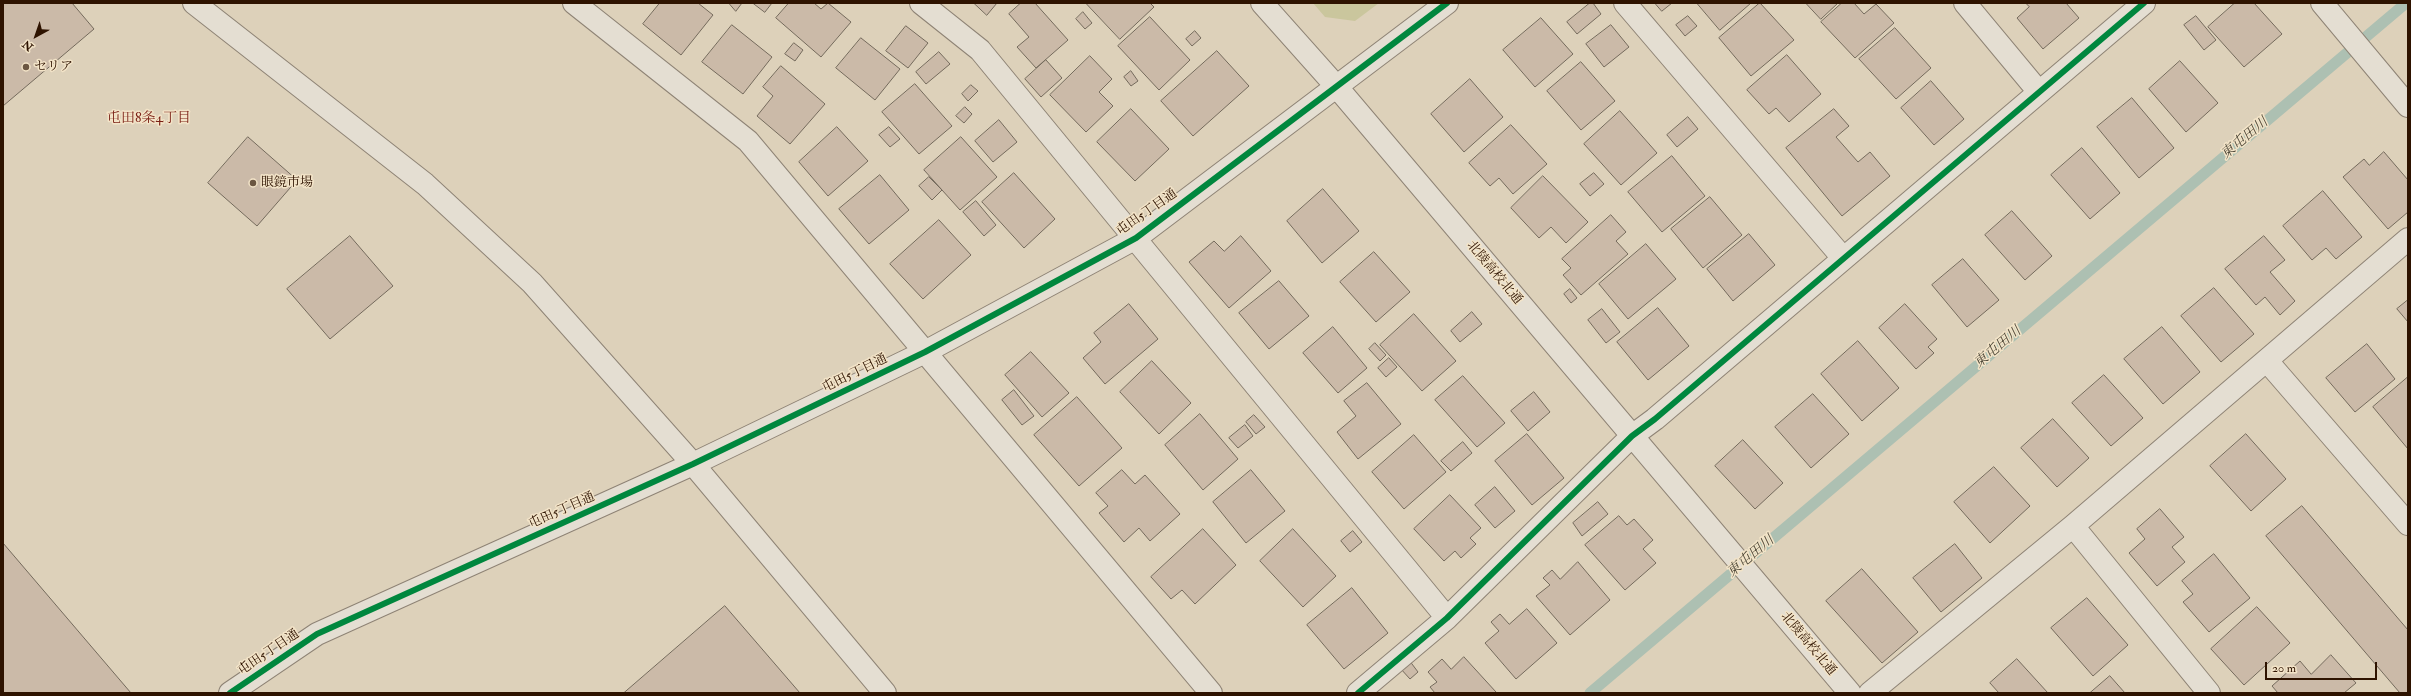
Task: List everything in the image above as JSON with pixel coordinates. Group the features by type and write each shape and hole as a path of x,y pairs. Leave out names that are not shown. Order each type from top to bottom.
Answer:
{"street":[{"path":"194,3 425,184 527,278 693,464 885,693"},
{"path":"574,3 748,140 1211,693"},
{"path":"921,3 980,50 1447,618"},
{"name":"北陵高校北通","path":"1262,3 1336,86 1850,693"},
{"name":"屯田5丁目通","path":"230,693 317,634 693,464 925,352 1136,238 1447,3"},
{"path":"1625,3 1843,258"},
{"path":"1964,3 2039,92"},
{"path":"1358,693 1447,618 1632,436 1655,419 2144,3"},
{"path":"2331,6 2345,32 2408,106"},
{"path":"1870,693 2073,526 2408,239"},
{"path":"2267,361 2408,524"},
{"path":"2073,526 2209,693"}],"shaded area":[{"path":"1313,3 1379,3 1355,21 1325,17"}],"building":[{"name":"セリア","path":"3,3 72,3 94,29 3,106"},
{"path":"660,3 698,3 713,15 681,55 643,24"},
{"path":"729,3 742,3 736,11"},
{"path":"753,3 772,3 765,12"},
{"path":"789,3 814,3 821,9 828,3 851,22 821,57 776,18"},
{"path":"974,3 997,3 987,15"},
{"path":"1021,3 1035,3 1068,40 1036,68 1017,47 1029,37 1009,14"},
{"path":"1086,3 1150,3 1154,7 1120,39"},
{"path":"1590,3 1593,3 1601,14 1577,34 1567,22"},
{"path":"1655,3 1672,3 1662,11"},
{"path":"1697,3 1751,3 1720,30"},
{"path":"1760,3 1794,40 1751,76 1719,38"},
{"path":"1806,3 1838,3 1821,19"},
{"path":"1842,3 1854,3 1864,14 1876,4 1894,23 1855,58 1821,22"},
{"path":"2026,3 2066,3 2079,18 2043,49 2017,18 2029,7"},
{"path":"2235,3 2254,3 2282,34 2244,67 2208,27"},
{"path":"1083,12 1092,23 1085,29 1076,19"},
{"path":"1688,16 1697,26 1685,36 1676,25"},
{"path":"2196,16 2216,40 2204,50 2184,25"},
{"path":"1150,17 1190,60 1159,90 1118,46"},
{"path":"1541,18 1573,54 1535,87 1503,50"},
{"path":"732,25 772,57 743,94 702,62"},
{"path":"1611,25 1629,47 1604,67 1586,44"},
{"path":"906,26 928,43 908,68 886,51"},
{"path":"1895,28 1931,68 1896,99 1859,59"},
{"path":"1195,31 1201,38 1192,46 1186,39"},
{"path":"861,38 900,69 875,100 836,68"},
{"path":"794,43 803,50 795,61 785,54"},
{"path":"1217,51 1249,86 1193,136 1161,101"},
{"path":"939,52 950,64 926,84 916,72"},
{"path":"1787,55 1821,94 1789,122 1776,108 1769,114 1747,90"},
{"path":"1090,56 1112,79 1099,92 1113,106 1086,132 1050,95"},
{"path":"1046,60 1062,78 1041,97 1025,79"},
{"path":"2180,61 2218,103 2186,132 2149,89"},
{"path":"1581,62 1615,101 1581,130 1547,91"},
{"path":"781,66 825,104 790,144 757,116 773,96 763,87"},
{"path":"1131,71 1138,81 1131,86 1124,77"},
{"path":"1470,79 1503,117 1464,152 1431,114"},
{"path":"1931,81 1964,119 1934,145 1901,108"},
{"path":"915,84 952,126 919,154 882,112"},
{"path":"971,85 978,91 968,101 962,94"},
{"path":"2132,98 2174,148 2139,178 2097,127"},
{"path":"965,107 972,114 964,123 956,116"},
{"path":"1131,109 1169,149 1135,181 1097,142"},
{"path":"1834,109 1849,126 1836,137 1858,162 1870,152 1890,176 1842,216 1786,148"},
{"path":"1620,111 1657,153 1621,185 1584,144"},
{"path":"1688,117 1698,129 1677,147 1667,135"},
{"path":"999,120 1017,142 993,162 975,141"},
{"path":"1511,125 1547,164 1513,194 1499,178 1490,186 1469,163"},
{"path":"837,127 868,161 828,196 799,162"},
{"path":"889,127 900,139 890,147 879,135"},
{"path":"248,137 297,180 257,226 208,183"},
{"path":"961,137 997,177 960,210 924,170"},
{"path":"2082,148 2120,193 2090,219 2051,175"},
{"path":"2384,152 2408,180 2408,212 2388,229 2343,177 2364,159 2369,165"},
{"path":"1672,156 1705,196 1662,232 1628,192"},
{"path":"1014,173 1055,219 1024,248 982,202"},
{"path":"1594,173 1604,184 1590,196 1580,184"},
{"path":"880,175 909,210 869,244 839,209"},
{"path":"1543,176 1588,222 1566,243 1551,227 1539,238 1511,208"},
{"path":"929,177 942,190 932,200 919,186"},
{"path":"1323,189 1359,231 1322,263 1287,221"},
{"path":"2323,191 2362,237 2336,259 2326,248 2312,260 2283,226"},
{"path":"1710,197 1742,235 1703,268 1671,229"},
{"path":"976,201 996,225 984,236 963,212"},
{"path":"2012,211 2052,256 2025,280 1985,235"},
{"path":"1611,215 1626,232 1616,241 1628,254 1581,295 1563,275 1571,268 1562,259"},
{"path":"939,220 971,255 923,299 890,264"},
{"path":"1749,234 1775,265 1733,301 1707,269"},
{"path":"350,236 393,286 330,339 287,289"},
{"path":"1241,236 1271,271 1229,308 1189,262 1214,241 1224,251"},
{"path":"2264,236 2285,260 2270,272 2295,301 2280,315 2265,297 2256,305 2225,269"},
{"path":"1646,244 1676,279 1628,319 1599,284"},
{"path":"1374,252 1410,292 1376,322 1340,282"},
{"path":"1963,259 1999,300 1967,327 1932,285"},
{"path":"1279,281 1309,316 1269,349 1239,313"},
{"path":"2214,288 2254,334 2221,362 2181,316"},
{"path":"1570,289 1577,298 1571,303 1564,294"},
{"path":"2408,300 2408,322 2397,309"},
{"path":"1129,304 1158,339 1105,384 1083,358 1101,342 1094,333"},
{"path":"1905,304 1937,339 1928,347 1934,353 1916,369 1879,328"},
{"path":"1658,308 1689,346 1648,380 1617,342"},
{"path":"1602,309 1620,332 1606,343 1588,320"},
{"path":"1472,312 1482,324 1460,342 1451,331"},
{"path":"1414,314 1456,361 1422,391 1380,345"},
{"path":"1333,327 1367,368 1338,393 1303,353"},
{"path":"2162,327 2200,372 2163,404 2124,359"},
{"path":"1858,341 1899,388 1862,421 1821,374"},
{"path":"1375,343 1386,355 1380,361 1369,349"},
{"path":"2367,344 2395,379 2355,412 2326,378"},
{"path":"1031,352 1069,393 1042,417 1005,375"},
{"path":"1389,358 1397,367 1386,377 1378,368"},
{"path":"1152,361 1191,403 1159,434 1120,392"},
{"path":"2104,375 2143,418 2111,446 2072,403"},
{"path":"1463,376 1505,423 1477,447 1435,400"},
{"path":"2408,377 2408,449 2373,407"},
{"path":"1367,383 1401,424 1358,459 1337,432 1356,416 1344,401"},
{"path":"1014,390 1034,416 1022,425 1002,400"},
{"path":"1534,392 1550,412 1528,431 1511,411"},
{"path":"1813,394 1849,434 1811,468 1775,427"},
{"path":"1077,397 1122,448 1079,486 1034,435"},
{"path":"1200,414 1238,459 1203,490 1165,445"},
{"path":"1254,415 1265,427 1256,434 1246,422"},
{"path":"2053,419 2089,458 2057,487 2021,448"},
{"path":"1245,425 1253,436 1238,448 1229,438"},
{"path":"1527,434 1564,478 1532,505 1495,461"},
{"path":"2246,434 2286,479 2251,511 2210,466"},
{"path":"1414,435 1446,472 1404,509 1372,472"},
{"path":"1743,440 1783,483 1755,509 1715,466"},
{"path":"1463,442 1472,453 1451,471 1441,461"},
{"path":"1994,467 2030,506 1990,543 1954,502"},
{"path":"1122,470 1135,484 1145,475 1180,514 1150,541 1139,528 1124,542 1099,513 1108,506 1096,493"},
{"path":"1251,470 1285,511 1246,543 1213,502"},
{"path":"1495,487 1515,511 1495,528 1475,505"},
{"path":"1450,495 1481,528 1470,538 1476,544 1461,558 1455,551 1444,561 1414,529"},
{"path":"1598,502 1608,514 1582,536 1573,523"},
{"path":"2302,506 2408,630 2408,693 2400,693 2266,536"},
{"path":"2160,509 2184,537 2172,547 2185,562 2157,586 2129,553 2145,539 2137,529"},
{"path":"1619,516 1627,525 1634,519 1653,540 1643,549 1656,563 1625,590 1585,545"},
{"path":"1203,529 1236,565 1195,604 1182,590 1171,599 1151,577"},
{"path":"1293,529 1336,576 1303,607 1260,561"},
{"path":"1353,531 1362,542 1350,552 1341,541"},
{"path":"3,543 131,693 3,693"},
{"path":"1955,544 1982,578 1941,612 1913,578"},
{"path":"2214,554 2250,598 2209,632 2183,602 2193,594 2182,581"},
{"path":"1578,562 1610,600 1570,635 1536,596 1550,585 1543,578 1552,570 1560,579"},
{"path":"1862,569 1918,632 1882,663 1826,601"},
{"path":"1352,588 1388,633 1344,669 1307,625"},
{"path":"2087,598 2128,645 2093,676 2051,628"},
{"path":"725,606 800,693 624,693"},
{"path":"2257,607 2290,643 2244,685 2211,649"},
{"path":"1527,609 1557,643 1516,679 1485,643 1499,631 1491,622 1500,614 1509,624"},
{"path":"2331,655 2356,683 2344,693 2278,693 2272,686 2300,661 2311,674"},
{"path":"1464,657 1496,692 1495,693 1435,693 1430,687 1437,682 1428,672 1442,659 1451,669"},
{"path":"2017,659 2048,693 1999,693 1990,683"},
{"path":"1409,660 1418,672 1410,679 1400,668"},
{"path":"2110,676 2125,693 2090,693"}],"waterway":[{"name":"東屯田川","path":"1590,693 2406,3"}],"cycle path":[{"path":"230,693 317,634 693,464 925,352 1136,238 1447,3"},
{"path":"1358,693 1447,618 1632,436 1655,419 2144,3"}],"place":[{"name":"セリア","path":"26,67"},
{"name":"眼鏡市場","path":"253,183"}],"district":[{"name":"屯田8条4丁目","path":"149,119"}]}
